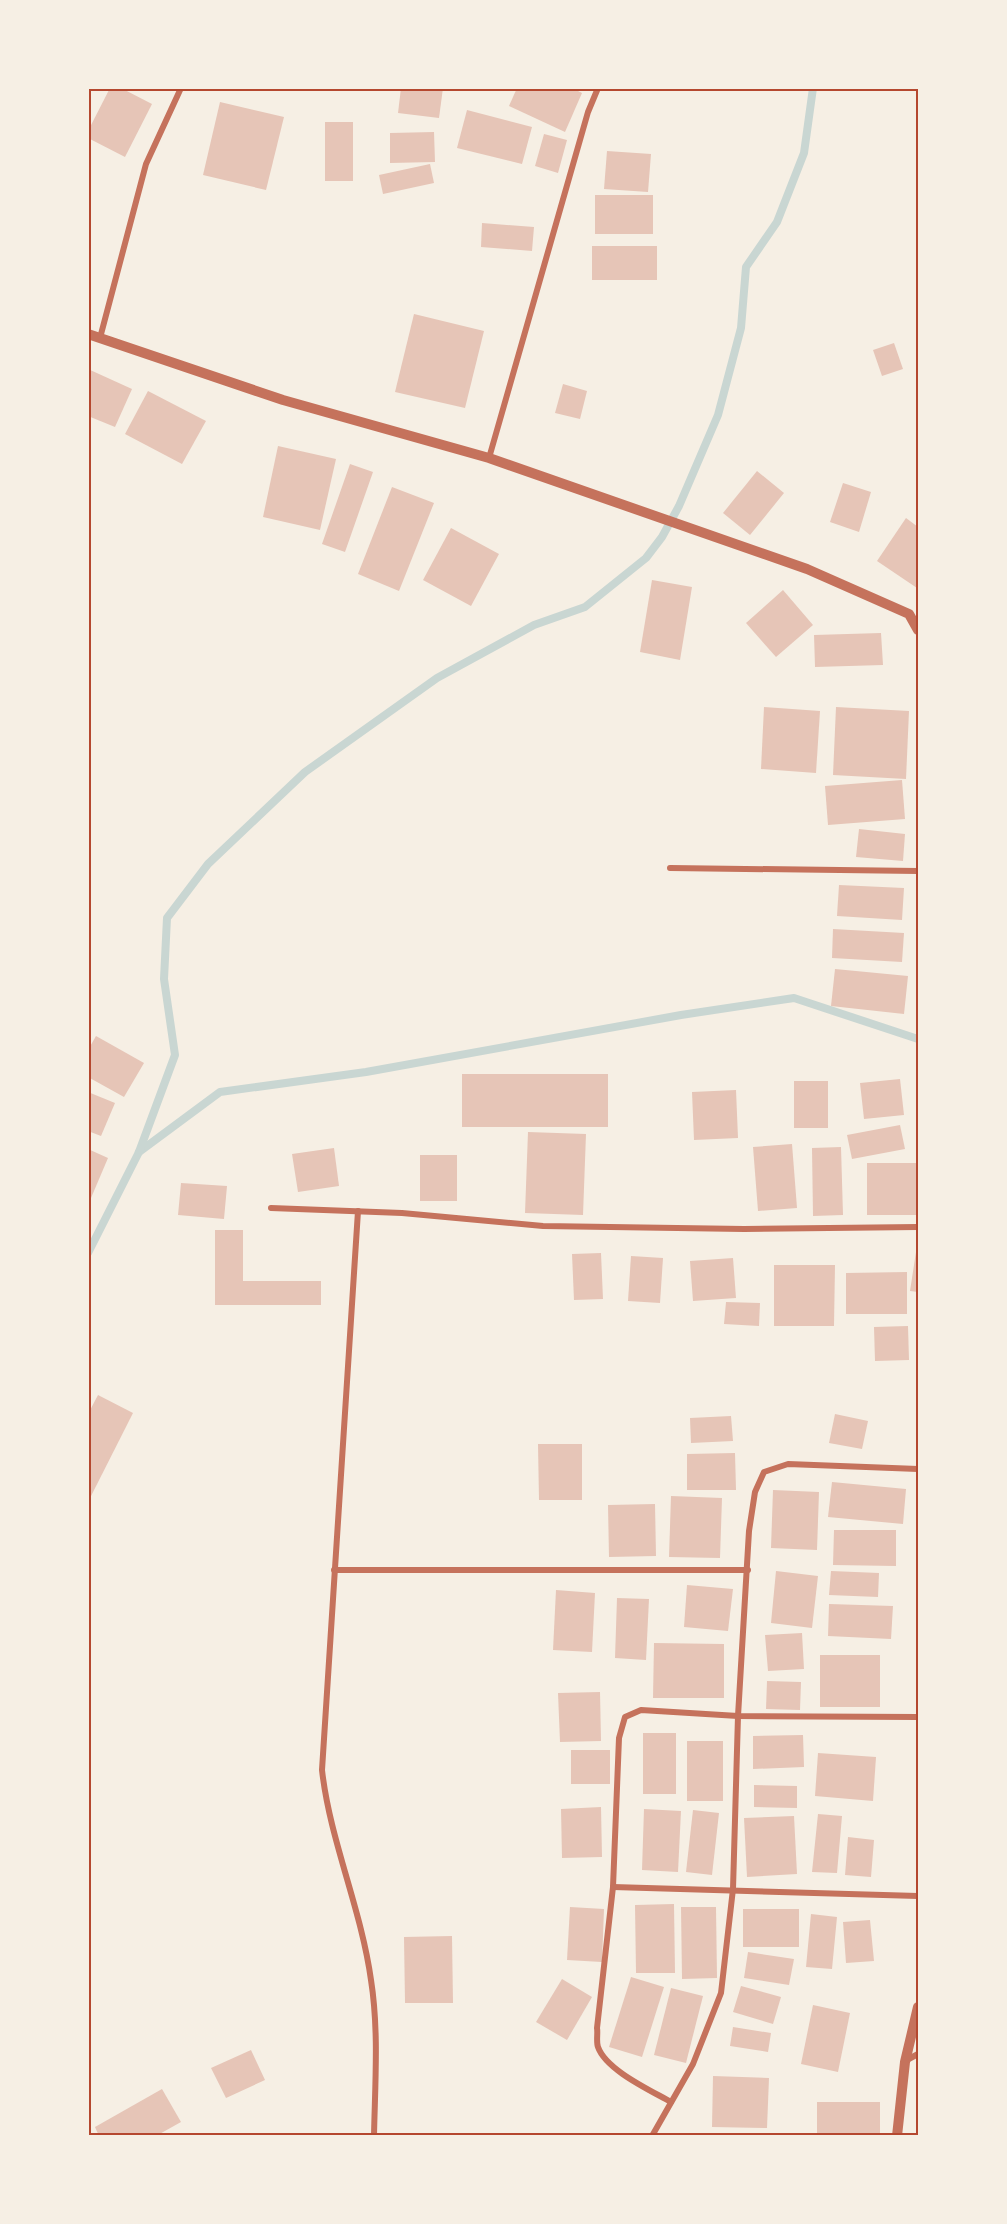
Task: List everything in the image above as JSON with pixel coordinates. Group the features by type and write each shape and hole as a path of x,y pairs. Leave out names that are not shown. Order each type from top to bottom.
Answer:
{"street":[{"path":"100,338 146,164 181,88"},
{"path":"489,458 588,112 598,88"},
{"path":"88,334 283,400 489,458 702,535 807,569 914,614 918,630"},
{"path":"670,868 918,872"},
{"path":"271,1208 543,1226 744,1229 918,1227"},
{"path":"358,1214 322,1770 325,1796 357,1912 371,1978 376,2032 374,2136"},
{"path":"652,2136 693,2064 722,1993 733,1889 738,1716 749,1531 755,1492 764,1472 788,1464 918,1469"},
{"path":"334,1570 748,1570"},
{"path":"671,2102 623,2074 608,2062 598,2047 597,2028 613,1887 619,1738 625,1718 641,1710 738,1716 918,1717"},
{"path":"613,1887 918,1896"},
{"path":"897,2136 905,2061 918,2007"},
{"path":"905,2061 918,2054"}],"building":[{"path":"110,88 121,88 152,104 125,157 88,138 88,131"},
{"path":"401,88 443,88 439,118 398,113"},
{"path":"517,88 572,88 582,93 565,132 509,106"},
{"path":"220,102 284,117 266,190 203,175"},
{"path":"467,110 532,127 522,164 457,148"},
{"path":"325,122 353,122 353,181 325,181"},
{"path":"434,132 435,162 390,163 390,133"},
{"path":"544,134 567,140 558,173 535,166"},
{"path":"607,151 651,154 648,192 604,189"},
{"path":"430,164 434,183 383,194 379,175"},
{"path":"595,195 653,195 653,234 595,234"},
{"path":"482,223 534,227 532,251 481,247"},
{"path":"592,246 657,246 657,280 592,280"},
{"path":"414,314 484,331 465,408 395,392"},
{"path":"894,343 903,369 882,376 873,350"},
{"path":"88,369 132,389 115,427 88,416"},
{"path":"563,384 587,391 580,419 555,413"},
{"path":"148,391 206,421 182,464 125,434"},
{"path":"278,446 336,459 320,530 263,517"},
{"path":"350,464 373,472 345,552 322,544"},
{"path":"757,471 784,493 750,535 723,513"},
{"path":"843,483 871,492 859,532 830,522"},
{"path":"392,487 434,503 399,591 358,574"},
{"path":"906,518 918,527 917,588 877,561"},
{"path":"451,528 499,554 471,606 423,580"},
{"path":"652,580 692,587 680,660 640,652"},
{"path":"783,590 813,625 776,657 746,623"},
{"path":"881,633 883,665 815,667 814,635"},
{"path":"764,707 820,711 816,773 761,769"},
{"path":"836,707 909,711 906,779 833,775"},
{"path":"902,780 905,819 828,825 825,786"},
{"path":"859,829 905,834 903,861 856,857"},
{"path":"839,885 904,888 902,920 837,916"},
{"path":"833,929 904,933 902,962 832,958"},
{"path":"835,969 908,976 904,1014 831,1006"},
{"path":"96,1036 144,1063 124,1097 88,1077 88,1050"},
{"path":"462,1074 608,1074 608,1127 462,1127"},
{"path":"900,1079 904,1115 864,1119 860,1083"},
{"path":"794,1081 828,1081 828,1128 794,1128"},
{"path":"736,1090 738,1138 694,1140 692,1092"},
{"path":"88,1092 115,1103 101,1136 88,1131"},
{"path":"900,1125 905,1149 852,1159 847,1135"},
{"path":"528,1132 586,1134 583,1215 525,1213"},
{"path":"792,1144 797,1208 758,1211 753,1147"},
{"path":"841,1147 843,1215 813,1216 812,1148"},
{"path":"334,1148 339,1186 298,1192 292,1154"},
{"path":"88,1149 108,1158 91,1198 88,1197"},
{"path":"420,1155 457,1155 457,1201 420,1201"},
{"path":"867,1163 918,1163 918,1215 867,1215"},
{"path":"181,1183 227,1186 224,1219 178,1215"},
{"path":"215,1230 243,1230 243,1281 321,1281 321,1305 215,1305"},
{"path":"916,1252 918,1253 918,1292 910,1291"},
{"path":"601,1253 603,1299 574,1300 572,1254"},
{"path":"631,1256 663,1258 660,1303 628,1301"},
{"path":"733,1258 736,1298 693,1301 690,1261"},
{"path":"774,1265 835,1265 834,1326 774,1326"},
{"path":"907,1272 907,1314 846,1314 846,1273"},
{"path":"726,1302 760,1303 759,1326 724,1324"},
{"path":"908,1326 909,1360 875,1361 874,1327"},
{"path":"98,1395 133,1413 88,1502 88,1414"},
{"path":"835,1414 868,1421 862,1449 829,1443"},
{"path":"731,1416 733,1441 691,1443 690,1418"},
{"path":"538,1444 582,1444 582,1500 539,1500"},
{"path":"735,1453 736,1490 687,1490 687,1454"},
{"path":"832,1482 906,1489 903,1524 828,1517"},
{"path":"773,1490 819,1492 817,1550 771,1548"},
{"path":"671,1496 722,1498 720,1558 669,1557"},
{"path":"655,1504 656,1556 609,1557 608,1505"},
{"path":"834,1530 896,1530 896,1566 833,1565"},
{"path":"776,1571 818,1576 812,1628 771,1623"},
{"path":"831,1571 879,1573 878,1597 829,1595"},
{"path":"687,1585 733,1589 728,1631 684,1627"},
{"path":"556,1590 595,1593 592,1652 553,1650"},
{"path":"617,1598 649,1599 646,1660 615,1658"},
{"path":"829,1604 893,1606 891,1639 828,1636"},
{"path":"802,1633 804,1669 768,1671 765,1635"},
{"path":"654,1643 724,1644 724,1698 653,1698"},
{"path":"820,1655 880,1655 880,1707 820,1707"},
{"path":"767,1681 801,1682 800,1710 766,1709"},
{"path":"600,1692 601,1741 560,1742 558,1693"},
{"path":"643,1733 676,1733 676,1794 643,1794"},
{"path":"803,1735 804,1767 753,1769 753,1736"},
{"path":"687,1741 723,1741 723,1801 687,1801"},
{"path":"571,1750 610,1750 610,1784 571,1784"},
{"path":"818,1753 876,1757 873,1801 815,1796"},
{"path":"754,1785 797,1786 797,1808 754,1807"},
{"path":"601,1807 602,1857 562,1858 561,1809"},
{"path":"644,1809 681,1811 678,1872 642,1870"},
{"path":"693,1810 719,1813 712,1875 686,1872"},
{"path":"818,1814 842,1816 837,1873 812,1872"},
{"path":"794,1816 797,1874 747,1877 744,1818"},
{"path":"848,1837 874,1840 871,1877 845,1875"},
{"path":"674,1904 675,1973 636,1973 635,1905"},
{"path":"570,1907 604,1909 602,1962 567,1960"},
{"path":"681,1907 716,1907 717,1978 682,1979"},
{"path":"743,1909 799,1909 799,1947 743,1947"},
{"path":"811,1914 837,1917 832,1969 806,1967"},
{"path":"870,1920 874,1961 846,1963 843,1922"},
{"path":"452,1936 453,2003 405,2003 404,1937"},
{"path":"748,1952 794,1959 789,1985 744,1978"},
{"path":"631,1977 664,1987 642,2057 609,2047"},
{"path":"562,1979 592,1997 567,2040 536,2022"},
{"path":"741,1986 781,1997 773,2024 733,2012"},
{"path":"671,1988 703,1996 686,2063 654,2055"},
{"path":"813,2005 850,2013 838,2072 801,2064"},
{"path":"733,2027 771,2033 768,2052 730,2046"},
{"path":"251,2050 265,2080 226,2098 211,2068"},
{"path":"713,2076 769,2078 767,2128 712,2127"},
{"path":"162,2089 181,2122 156,2136 99,2136 95,2127"},
{"path":"817,2102 880,2102 880,2136 817,2136"}],"waterway":[{"path":"88,1253 139,1152 175,1055 164,979 167,918 208,864 305,772 437,678 534,625 585,607 646,558 662,537 679,506 718,415 741,328 746,267 777,222 804,153 813,88"},
{"path":"139,1152 220,1092 366,1072 681,1015 794,998 918,1039"}]}
